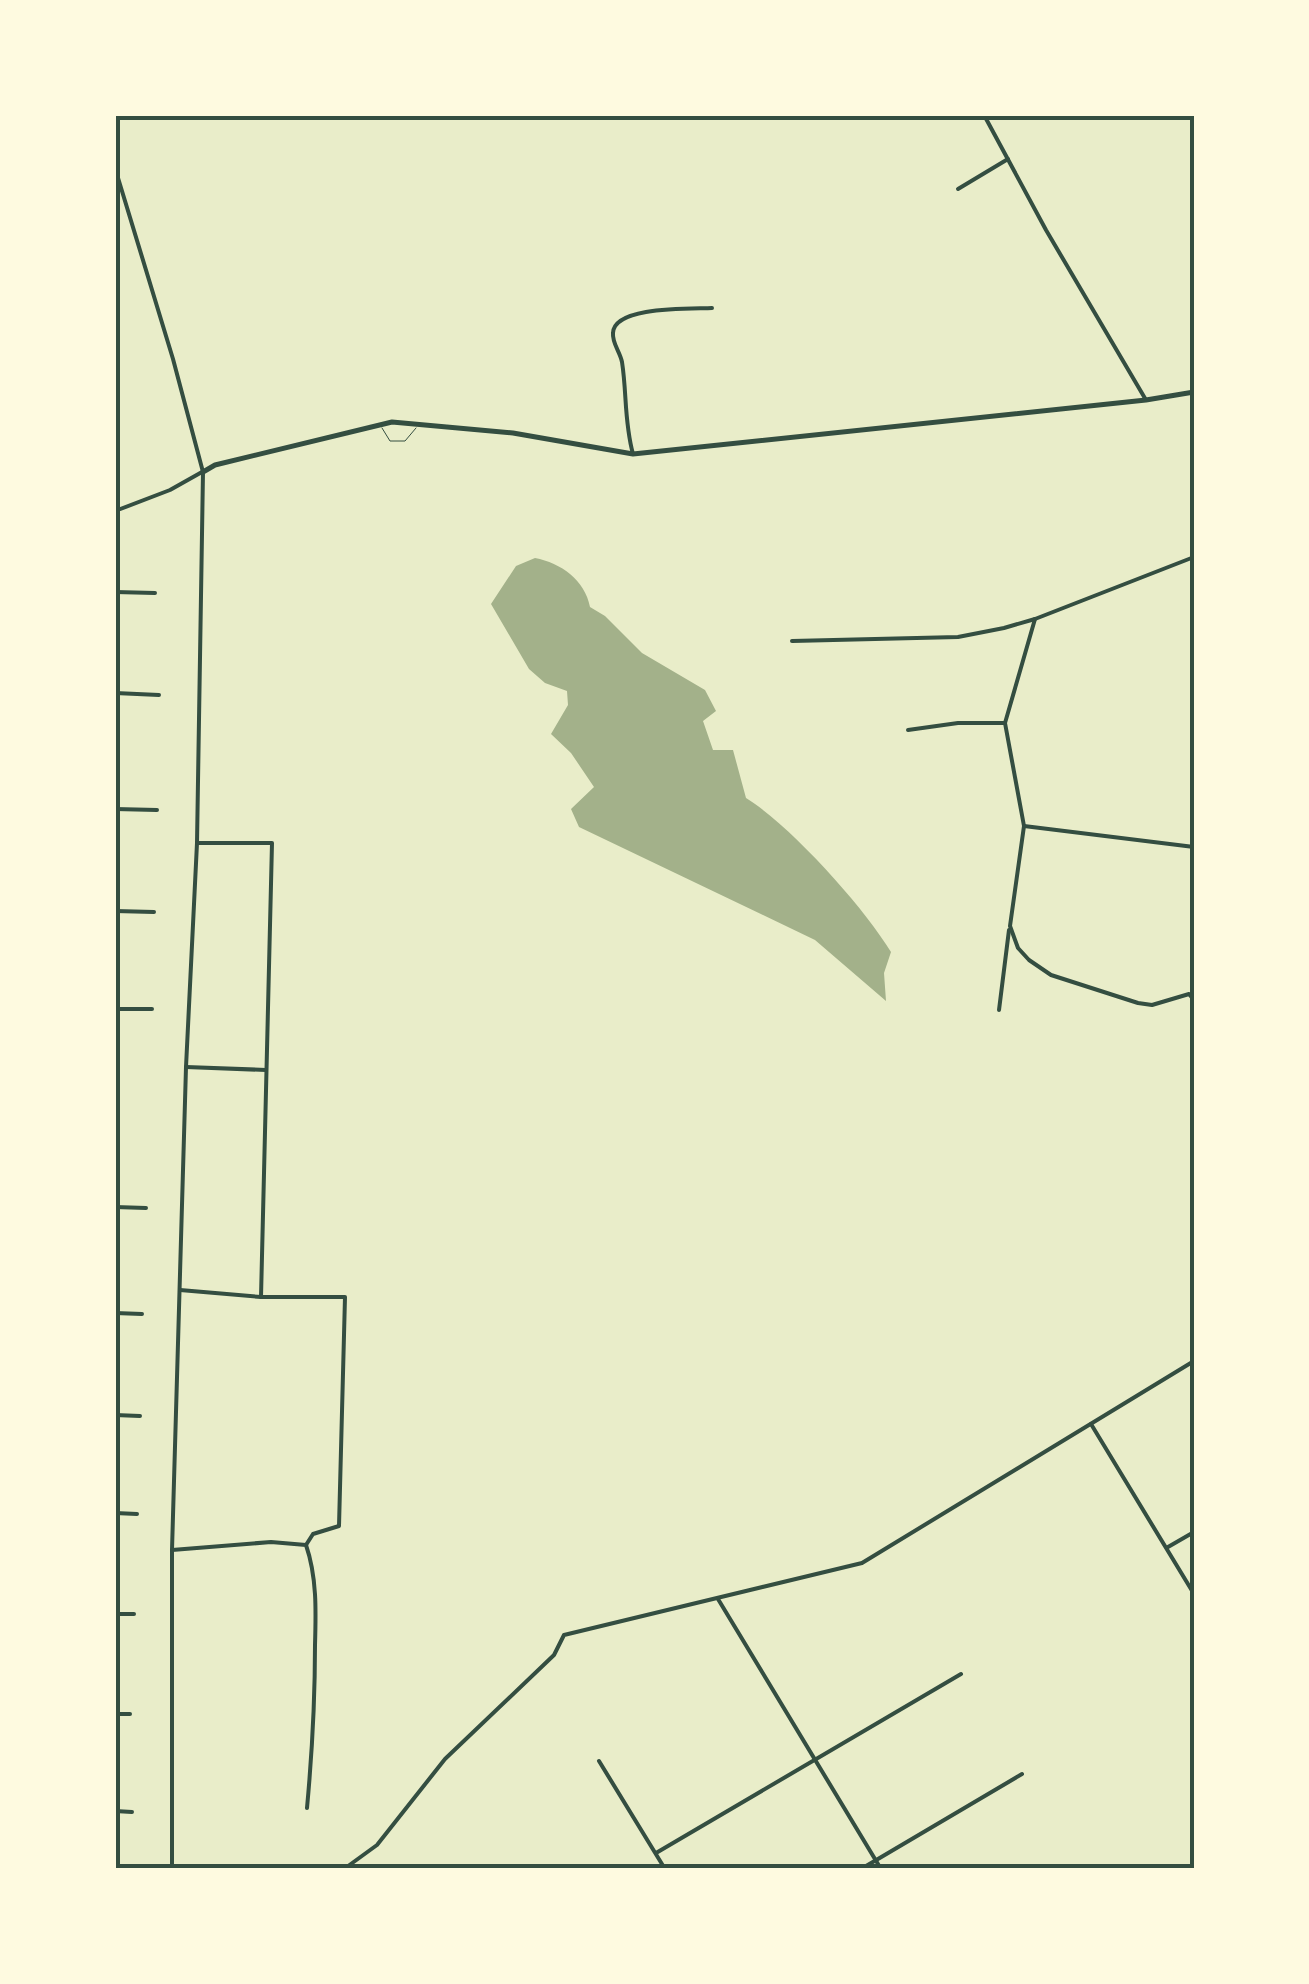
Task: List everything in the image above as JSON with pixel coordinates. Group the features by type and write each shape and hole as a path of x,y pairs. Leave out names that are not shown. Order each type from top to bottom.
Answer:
{"street":[{"path":"984,115 1146,400"},
{"path":"958,189 1008,158"},
{"path":"115,168 203,472 197,842 186,1066 172,1550 172,1869"},
{"path":"633,454 625,425 622,361 612,337 613,327 619,319 634,313 712,308"},
{"path":"115,511 170,490 215,465 382,424 513,433 633,454 1194,392"},
{"path":"792,640 958,637 1035,619 1194,557"},
{"path":"115,592 155,593"},
{"path":"999,1010 1024,826 1005,723 1035,619"},
{"path":"115,694 159,695"},
{"path":"908,730 958,723 1005,723"},
{"path":"115,808 157,810"},
{"path":"1024,826 1194,847"},
{"path":"197,842 272,843 261,1297"},
{"path":"115,912 154,912"},
{"path":"1010,926 1018,948 1028,960 1052,975 1152,1006 1189,994 1194,1000"},
{"path":"115,1008 152,1010"},
{"path":"186,1066 266,1070"},
{"path":"115,1207 146,1208"},
{"path":"180,1290 261,1297 345,1297 339,1526 313,1534 306,1545"},
{"path":"115,1313 142,1314"},
{"path":"344,1869 377,1844 445,1759 554,1654 564,1635 862,1563 1194,1360"},
{"path":"115,1415 140,1416"},
{"path":"1091,1424 1194,1594"},
{"path":"115,1513 137,1514"},
{"path":"1166,1548 1194,1532"},
{"path":"172,1550 271,1542 306,1545"},
{"path":"306,1545 313,1563 316,1612 308,1808"},
{"path":"718,1599 882,1869"},
{"path":"115,1614 134,1614"},
{"path":"656,1853 961,1674"},
{"path":"115,1714 130,1714"},
{"path":"599,1761 666,1869"},
{"path":"861,1869 1022,1774"},
{"path":"115,1812 132,1812"}],"lane":[{"path":"382,424 384,437 400,442 406,441 417,425"}],"shaded area":[{"path":"535,558 570,574 583,589 590,607 605,616 642,653 705,690 716,711 703,721 713,750 733,750 746,798 825,868 891,952 884,973 886,1001 815,940 579,827 571,809 594,787 571,753 551,734 568,705 567,691 545,683 529,669 491,604 516,566"}]}
